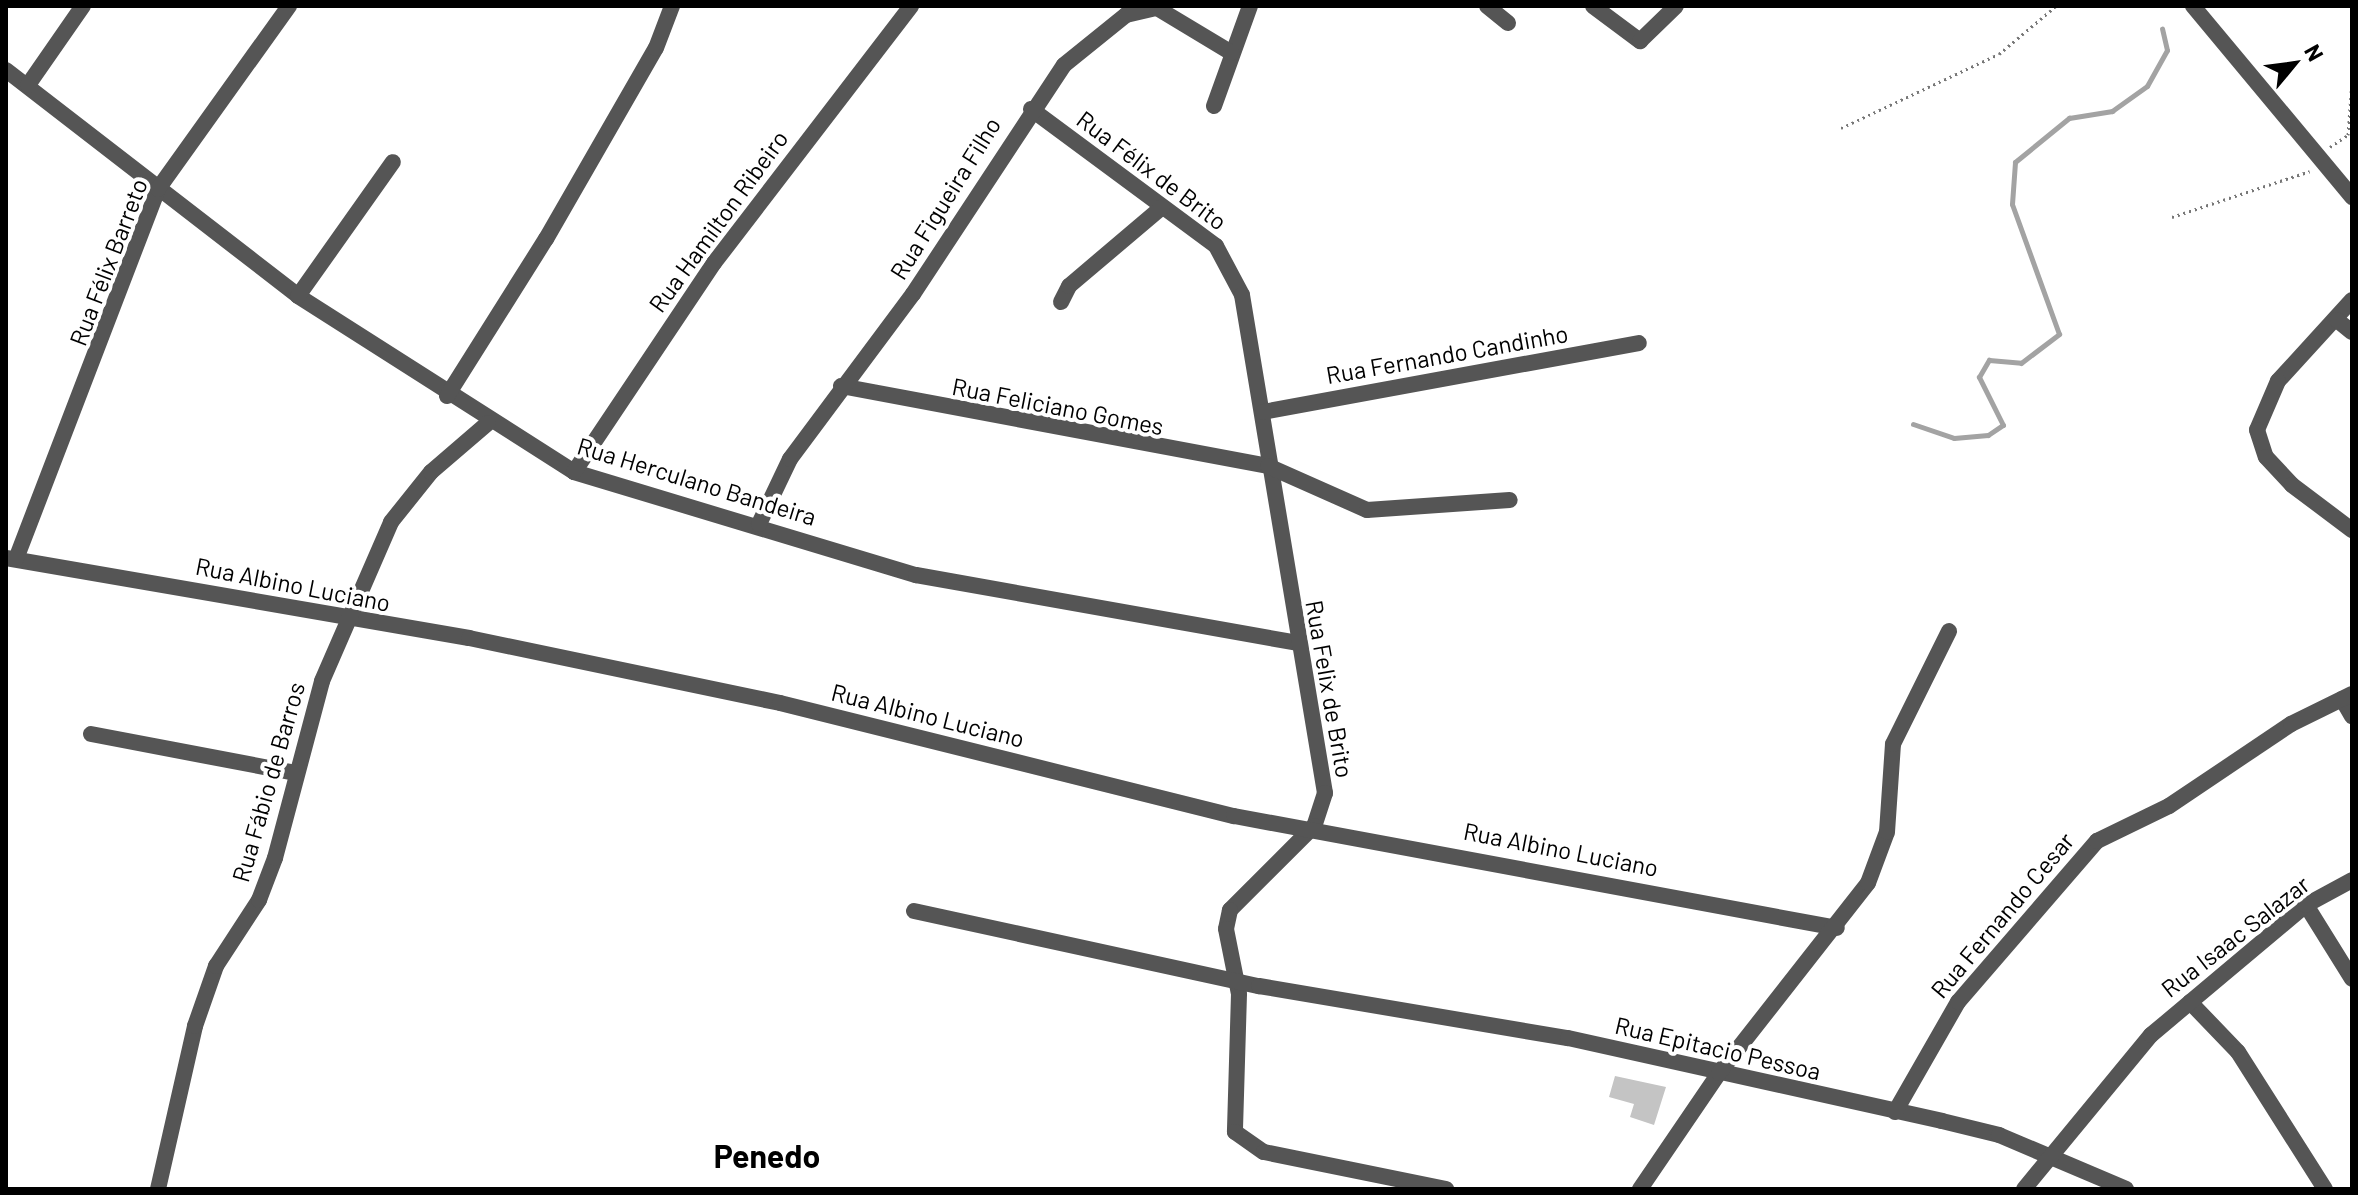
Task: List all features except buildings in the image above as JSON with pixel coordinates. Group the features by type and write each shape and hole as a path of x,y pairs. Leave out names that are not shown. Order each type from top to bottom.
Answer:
{"street":[{"path":"28,85 83,6"},
{"name":"Rua Félix Barreto","path":"11,558 158,189 289,6"},
{"path":"447,396 554,225 656,48 672,6"},
{"name":"Rua Hamilton Ribeiro","path":"574,472 714,263 911,6"},
{"path":"1214,106 1250,6"},
{"path":"1487,6 1508,23"},
{"path":"1593,6 1635,40 1652,34 1676,6"},
{"path":"2193,6 2352,197"},
{"name":"Rua Figueira Filho","path":"759,524 790,459 841,386 913,294 1031,109 1090,40 1144,9 1175,14 1232,53"},
{"name":"Rua Herculano Bandeira","path":"6,70 298,296 488,423 574,472 759,524 916,575 1296,643"},
{"name":"Rua Félix de Brito","path":"1031,109 1162,207 1232,266 1263,412 1268,466"},
{"path":"298,296 393,162"},
{"path":"1061,302 1069,286 1162,207"},
{"path":"2352,300 2337,320 2278,381 2257,430 2266,457 2292,485 2352,530"},
{"path":"2337,320 2352,332"},
{"name":"Rua Fernando Candinho","path":"1263,412 1639,343"},
{"name":"Rua Feliciano Gomes","path":"841,386 1268,466 1367,510 1510,500"},
{"name":"Rua Fábio de Barros","path":"158,1189 195,1026 216,966 259,900 295,773 348,623 391,522 431,472 488,423"},
{"name":"Rua Felix de Brito","path":"1268,466 1296,643 1325,793 1314,826"},
{"name":"Rua Albino Luciano","path":"11,558 348,623 469,638 780,703 1219,813 1314,826 1837,928"},
{"path":"1640,1189 1719,1073 1837,928 1883,853 1893,744 1949,631"},
{"path":"2347,696 2352,716"},
{"name":"Rua Fernando Cesar","path":"1895,1112 1958,1002 2097,841 2169,806 2291,724 2347,696"},
{"path":"91,734 295,773"},
{"path":"1314,826 1230,910 1226,929 1239,986 1233,1105 1239,1139 1264,1152 1387,1183 1446,1189"},
{"name":"Rua Isaac Salazar","path":"2024,1189 2047,1157 2151,1035 2306,905 2352,880"},
{"path":"2306,905 2352,979"},
{"path":"914,911 1239,986"},
{"name":"Rua Epitacio Pessoa","path":"1239,986 1289,990 1568,1038 1999,1135 2126,1189"},
{"path":"2190,1002 2238,1052 2325,1189"}],"path":[{"path":"1841,128 1999,54 2056,6"},
{"path":"2172,217 2272,188 2320,158 2348,135 2352,80"}],"waterway":[{"path":"1913,424 1954,438 1988,435 2003,425 1979,377 1989,360 2021,363 2059,334 2012,204 2015,162 2069,118 2112,111 2147,86 2167,50 2162,29"}],"district":[{"name":"Penedo","path":"767,1155"}]}
